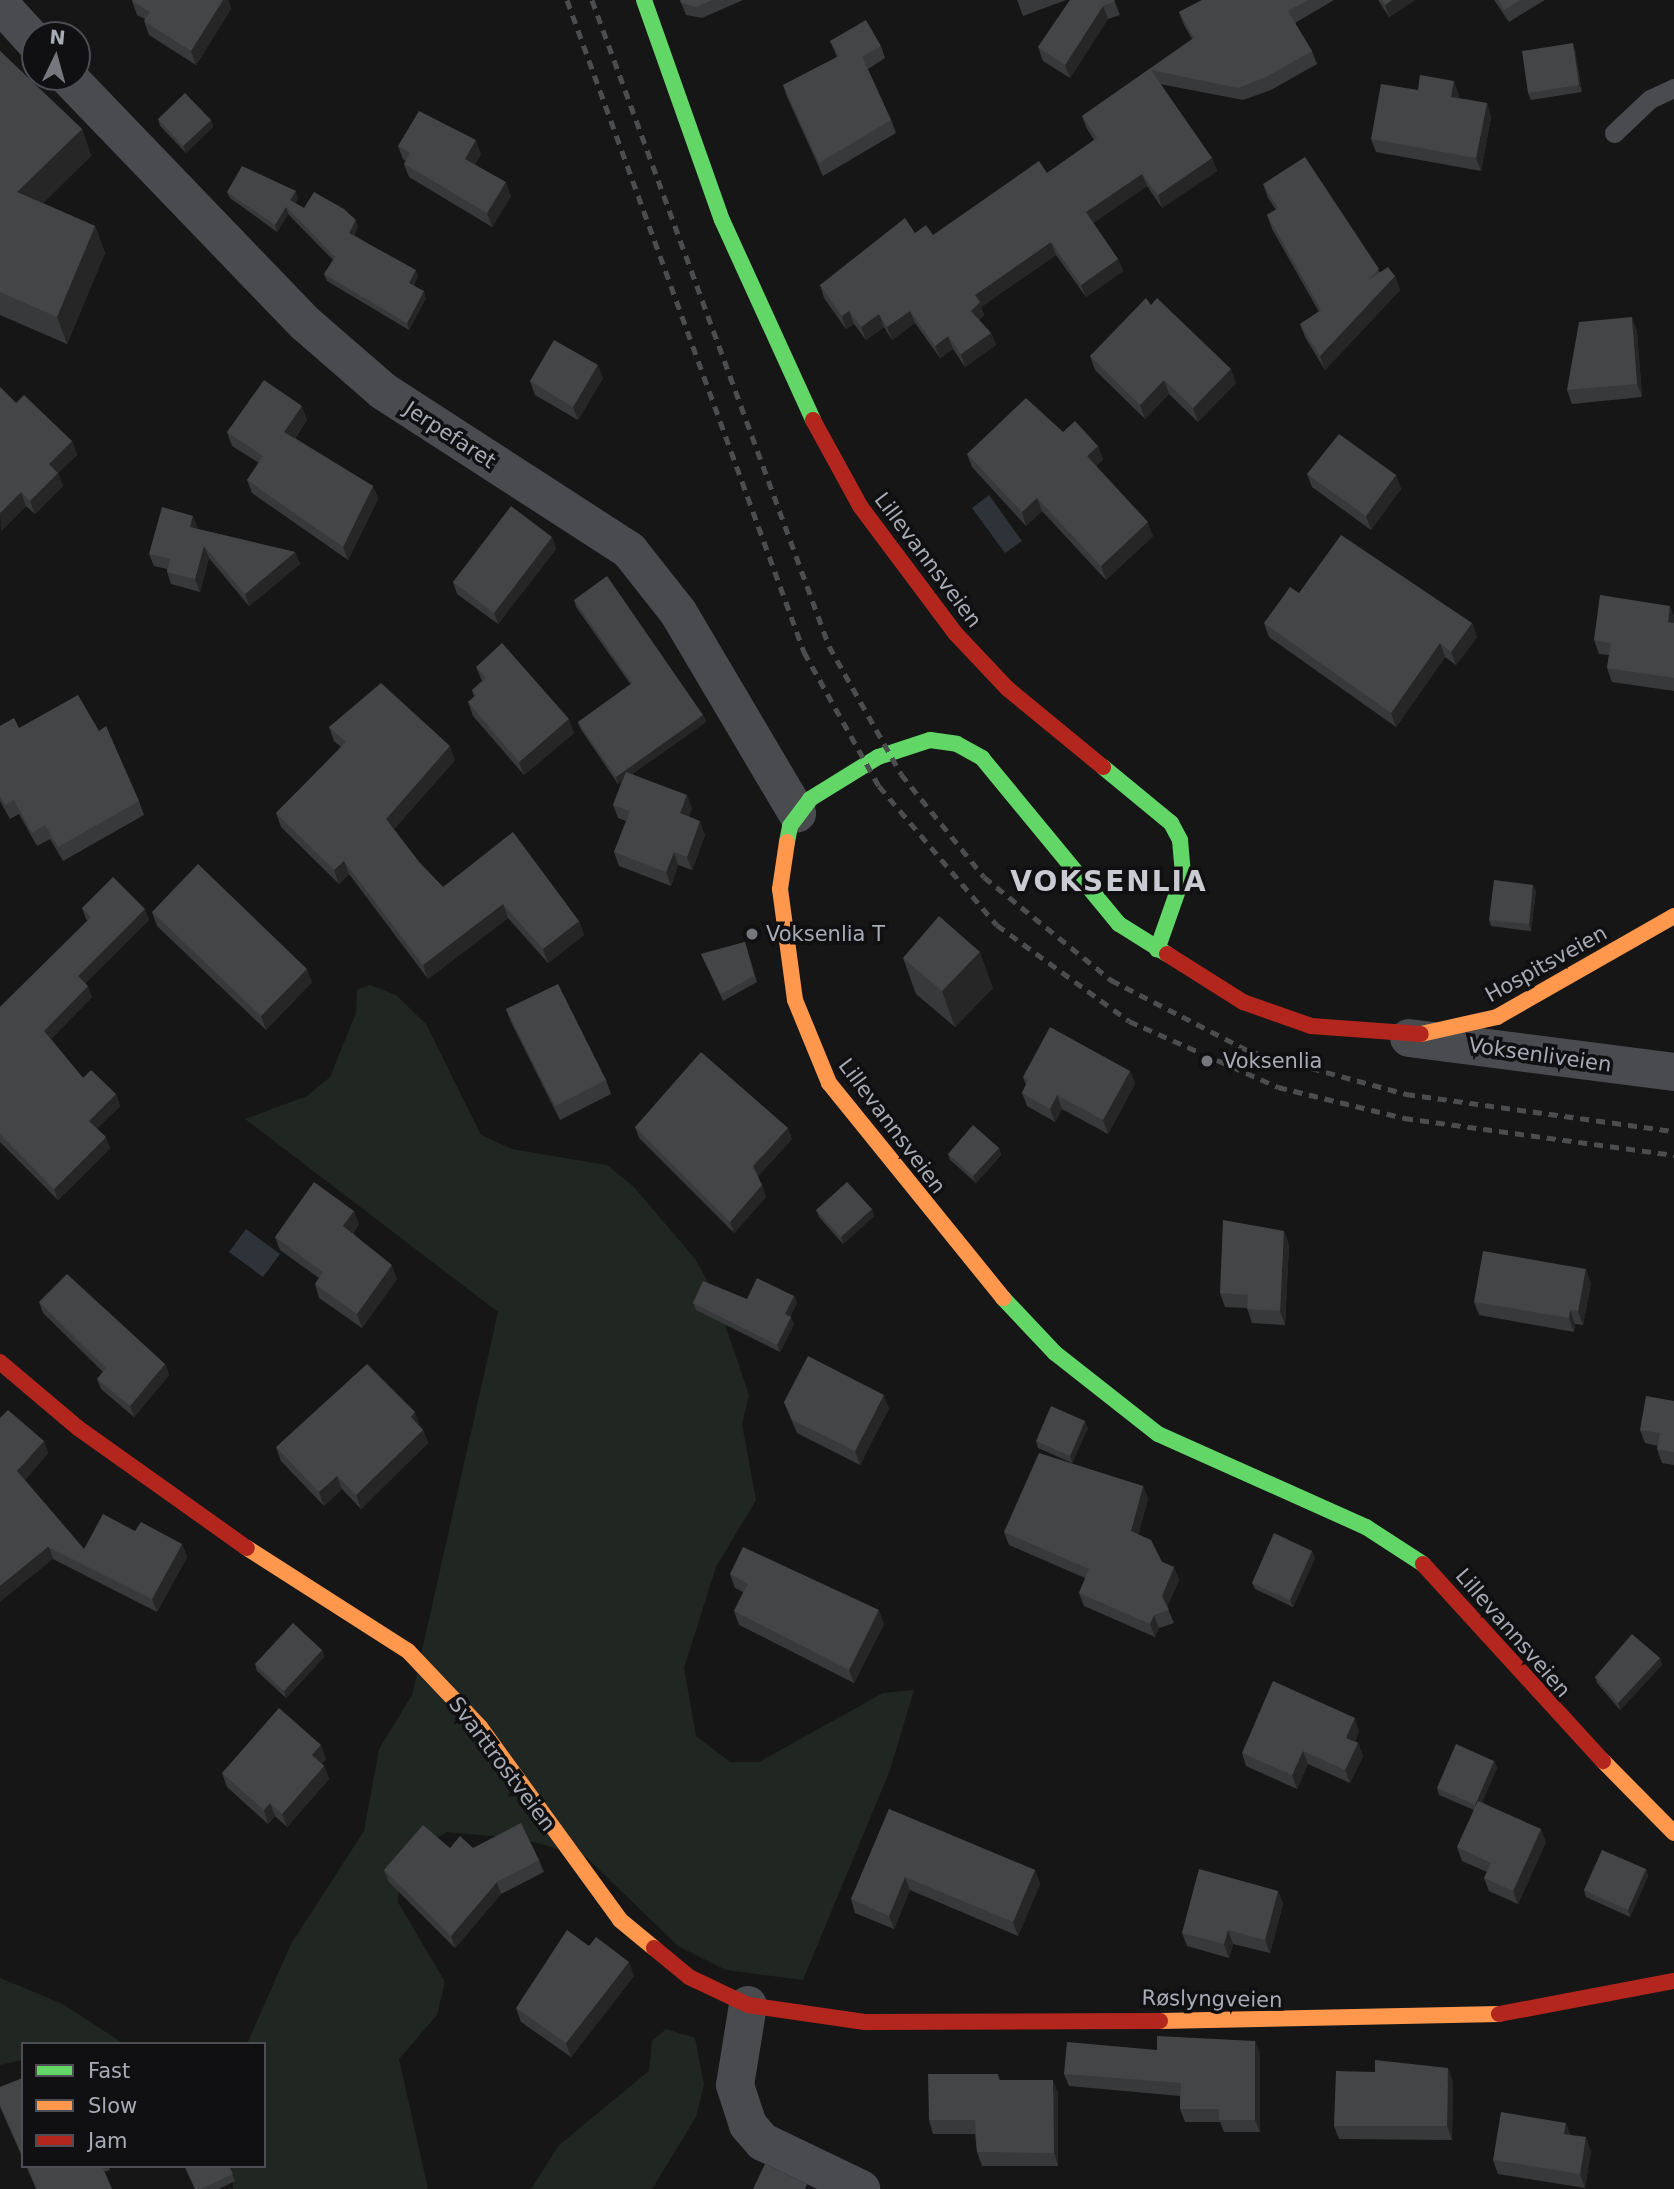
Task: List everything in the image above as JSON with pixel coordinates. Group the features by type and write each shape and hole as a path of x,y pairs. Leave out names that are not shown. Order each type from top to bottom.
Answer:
{"street":[{"name":"Lillevannsveien","path":"644,0 722,220 775,346 860,506 921,592 1008,689 1171,823 1180,840 1183,876 1157,950"},
{"path":"0,4 21,27"},
{"name":"Jerpefaret","path":"81,91 306,324 383,391 629,550 678,612 797,814"},
{"path":"797,814 822,791 899,747 930,740 957,744 995,773 1119,924 1157,950"},
{"name":"Lillevannsveien","path":"797,814 782,863 782,922 795,1000 816,1060 881,1154 992,1286 1055,1353 1158,1434 1366,1527 1425,1565 1530,1687 1674,1833"},
{"name":"Hospitsveien","path":"1157,950 1243,1002 1311,1026 1406,1037 1497,1017 1674,916"},
{"name":"Voksenliveien","path":"1406,1037 1674,1072"},
{"name":"Svarttrostveien","path":"0,1362 78,1428 216,1528 408,1651 480,1727 620,1920 689,1977 748,2006"},
{"name":"Røslyngveien","path":"748,2006 865,2022 1393,2021 1501,2014 1674,1981"},
{"path":"748,2006 735,2085 748,2125 763,2142 861,2189"}],"lane":[{"path":"1614,133 1650,99 1674,88"}],"shaded area":[{"path":"989,495 1022,541 1005,553 972,508"},
{"path":"370,985 396,995 426,1024 481,1135 512,1149 607,1165 634,1187 696,1260 715,1295 749,1395 742,1424 756,1500 716,1567 684,1668 696,1736 730,1762 759,1762 883,1693 914,1690 890,1770 803,1980 726,1970 678,1946 586,1857 523,1839 447,1832 420,1847 399,1871 398,1902 445,1982 437,2015 399,2059 428,2189 233,2189 231,2168 266,2168 266,2042 248,2042 291,1944 364,1831 379,1749 412,1695 498,1312 245,1119 307,1096 330,1077 356,1013 357,990"},
{"path":"246,1229 280,1254 263,1277 229,1252"},
{"path":"0,1978 63,2004 121,2042 21,2042 21,2060 0,2065"},
{"path":"666,2029 695,2038 704,2085 696,2117 652,2189 531,2189 559,2145 649,2071 652,2041"}],"building":[{"path":"133,0 223,0 191,51 144,21 150,12"},
{"path":"680,0 712,0 697,7 681,3"},
{"path":"1070,0 1115,1 1103,6 1065,65 1038,47"},
{"path":"1202,0 1308,0 1288,11 1312,51 1266,77 1238,88 1151,70 1212,158 1158,195 1142,174 1086,212 1118,259 1081,285 1051,242 975,295 980,302 971,311 991,333 961,354 948,336 935,346 910,311 887,327 879,314 861,327 849,311 842,316 820,285 905,218 915,233 926,225 933,235 1039,161 1047,173 1097,138 1082,116 1194,38 1179,12"},
{"path":"1498,0 1520,0 1504,10"},
{"path":"866,20 881,46 862,57 891,120 819,163 783,85 839,56 830,41"},
{"path":"1573,43 1579,85 1528,93 1522,51"},
{"path":"0,51 21,71 21,91 42,91 82,129 17,192 95,226 57,317 0,292"},
{"path":"1420,75 1454,81 1451,97 1487,103 1476,158 1371,139 1381,84 1418,90"},
{"path":"185,93 211,120 183,146 158,119"},
{"path":"419,111 476,140 465,159 506,182 487,213 404,164 410,153 398,146"},
{"path":"1305,157 1379,269 1367,281 1388,267 1395,276 1320,356 1300,324 1321,310 1267,215 1278,208 1263,184"},
{"path":"242,166 296,191 290,200 304,208 314,192 344,209 356,220 349,233 416,270 409,283 424,291 407,323 324,274 335,257 286,207 275,225 227,192"},
{"path":"1146,298 1151,305 1157,298 1231,369 1193,408 1164,380 1140,405 1090,356"},
{"path":"1632,317 1637,384 1567,390 1579,322"},
{"path":"554,340 598,365 573,407 530,381"},
{"path":"264,380 302,406 284,432 373,486 343,547 247,480 263,456 227,432"},
{"path":"0,387 16,403 24,395 72,441 49,464 58,473 30,501 21,492 0,513"},
{"path":"1026,398 1063,432 1075,421 1098,446 1087,456 1148,522 1101,566 1037,498 1022,512 967,454"},
{"path":"1339,434 1396,475 1366,516 1307,474"},
{"path":"511,506 552,537 494,613 453,582"},
{"path":"162,507 193,516 190,527 295,552 245,594 204,546 195,579 167,572 170,559 149,554"},
{"path":"1341,535 1472,623 1451,652 1440,643 1391,713 1264,623 1290,587 1299,593"},
{"path":"607,576 703,715 616,777 578,722 632,683 574,600"},
{"path":"1600,595 1670,606 1668,622 1674,623 1674,678 1607,668 1611,643 1594,640"},
{"path":"502,643 569,719 519,762 468,702 476,695 472,690 486,678 476,667"},
{"path":"381,683 450,746 386,819 419,862 443,887 513,832 579,921 543,949 503,904 423,965 344,861 334,870 276,813 346,742 329,727"},
{"path":"78,695 99,731 106,726 139,801 58,847 45,825 32,833 14,800 5,805 0,796 0,726 14,718 19,728"},
{"path":"626,772 687,795 680,813 700,821 687,857 674,852 666,872 614,852 630,811 613,805"},
{"path":"198,864 307,969 261,1016 152,912"},
{"path":"113,877 145,909 78,976 88,986 44,1031 83,1078 91,1070 116,1094 89,1121 106,1137 54,1189 0,1134 0,1007 91,917 82,908"},
{"path":"1494,880 1533,885 1529,924 1489,920"},
{"path":"939,916 980,952 942,991 903,958"},
{"path":"745,942 754,976 721,994 701,954"},
{"path":"558,984 606,1080 555,1106 506,1009"},
{"path":"1050,1027 1130,1071 1103,1120 1057,1095 1050,1109 1022,1093 1028,1080 1023,1077"},
{"path":"701,1052 788,1128 753,1166 762,1185 730,1222 635,1127"},
{"path":"973,1125 999,1148 973,1176 948,1154"},
{"path":"314,1182 354,1211 343,1226 392,1265 357,1314 315,1284 323,1272 275,1237"},
{"path":"847,1182 872,1209 841,1237 816,1210"},
{"path":"1223,1220 1284,1231 1280,1311 1247,1309 1248,1295 1220,1293"},
{"path":"1483,1251 1586,1269 1578,1311 1570,1310 1569,1318 1474,1302"},
{"path":"67,1274 165,1364 130,1406 97,1379 106,1368 39,1302"},
{"path":"757,1278 794,1296 785,1314 791,1317 777,1345 693,1303 703,1281 747,1299"},
{"path":"808,1356 884,1395 855,1451 792,1420 784,1402"},
{"path":"367,1364 415,1412 411,1417 423,1430 356,1495 337,1476 319,1492 276,1447"},
{"path":"1646,1396 1674,1401 1674,1452 1657,1449 1660,1433 1640,1430"},
{"path":"1051,1406 1085,1421 1070,1456 1036,1441"},
{"path":"8,1410 44,1441 17,1471 84,1549 103,1514 135,1531 141,1522 182,1544 152,1599 48,1547 0,1586 0,1418"},
{"path":"1039,1453 1143,1486 1131,1531 1151,1540 1162,1562 1174,1567 1162,1596 1169,1610 1154,1615 1150,1624 1079,1593 1089,1569 1004,1532"},
{"path":"1274,1533 1312,1551 1290,1600 1252,1583"},
{"path":"743,1547 879,1610 849,1670 734,1611 748,1584 730,1574"},
{"path":"293,1623 322,1650 284,1691 255,1664"},
{"path":"1632,1634 1660,1658 1618,1703 1595,1677"},
{"path":"1273,1681 1355,1718 1346,1738 1358,1743 1345,1770 1303,1751 1292,1775 1242,1753"},
{"path":"279,1708 321,1745 312,1755 324,1766 282,1814 270,1803 264,1810 222,1773"},
{"path":"1456,1744 1494,1761 1475,1805 1437,1788"},
{"path":"1478,1801 1541,1829 1513,1891 1484,1878 1491,1863 1457,1847"},
{"path":"889,1809 1035,1870 1013,1922 905,1877 889,1916 851,1899"},
{"path":"521,1823 539,1860 497,1882 451,1936 384,1870 423,1825 450,1848 460,1836 473,1848"},
{"path":"1602,1850 1646,1869 1628,1910 1584,1890"},
{"path":"1199,1869 1278,1891 1265,1940 1228,1930 1224,1944 1182,1933"},
{"path":"567,1930 589,1946 596,1937 629,1962 566,2043 516,2008"},
{"path":"1157,2036 1255,2041 1255,2120 1219,2120 1219,2109 1180,2109 1181,2083 1064,2074 1067,2042 1157,2050"},
{"path":"1375,2060 1448,2068 1447,2126 1334,2126 1336,2071 1375,2072"},
{"path":"928,2074 998,2074 998,2080 1053,2080 1054,2153 977,2152 975,2120 929,2120"},
{"path":"21,2079 21,2152 0,2105 0,2087"},
{"path":"1501,2112 1566,2123 1564,2134 1586,2137 1580,2174 1493,2160"},
{"path":"765,2164 807,2184 805,2189 753,2189"},
{"path":"28,2168 103,2168 112,2189 37,2189"},
{"path":"186,2168 230,2168 233,2174 201,2189 195,2189"}],"railway":[{"path":"567,0 804,652 879,786 997,925 1129,1021 1278,1087 1404,1118 1674,1155"},
{"path":"592,0 829,646 901,774 984,877 1111,980 1249,1051 1406,1094 1674,1131"}],"traffic: fast":[{"path":"644,0 722,220 813,420"},
{"path":"787,842 790,826 810,799 878,757 930,740 957,744 982,758 1119,924 1167,954"},
{"path":"1103,767 1171,823 1180,840 1183,876 1157,950"},
{"path":"1003,1298 1055,1353 1158,1434 1366,1527 1423,1564"}],"traffic: slow":[{"path":"787,842 780,889 795,1000 829,1083 1003,1298"},
{"path":"1421,1034 1497,1017 1674,916"},
{"path":"247,1548 408,1651 480,1727 620,1920 654,1948"},
{"path":"1603,1761 1674,1833"},
{"path":"1160,2021 1499,2014"}],"traffic: jam":[{"path":"813,420 860,506 955,633 1008,689 1103,767"},
{"path":"1167,954 1243,1002 1311,1026 1421,1034"},
{"path":"0,1362 78,1428 247,1548"},
{"path":"1423,1564 1603,1761"},
{"path":"654,1948 689,1977 748,2005 865,2022 1160,2021"},
{"path":"1499,2014 1674,1981"}],"place":[{"name":"Voksenlia T","path":"752,934"},
{"name":"Voksenlia","path":"1207,1061"}],"district":[{"name":"VOKSENLIA","path":"1109,882"}]}
